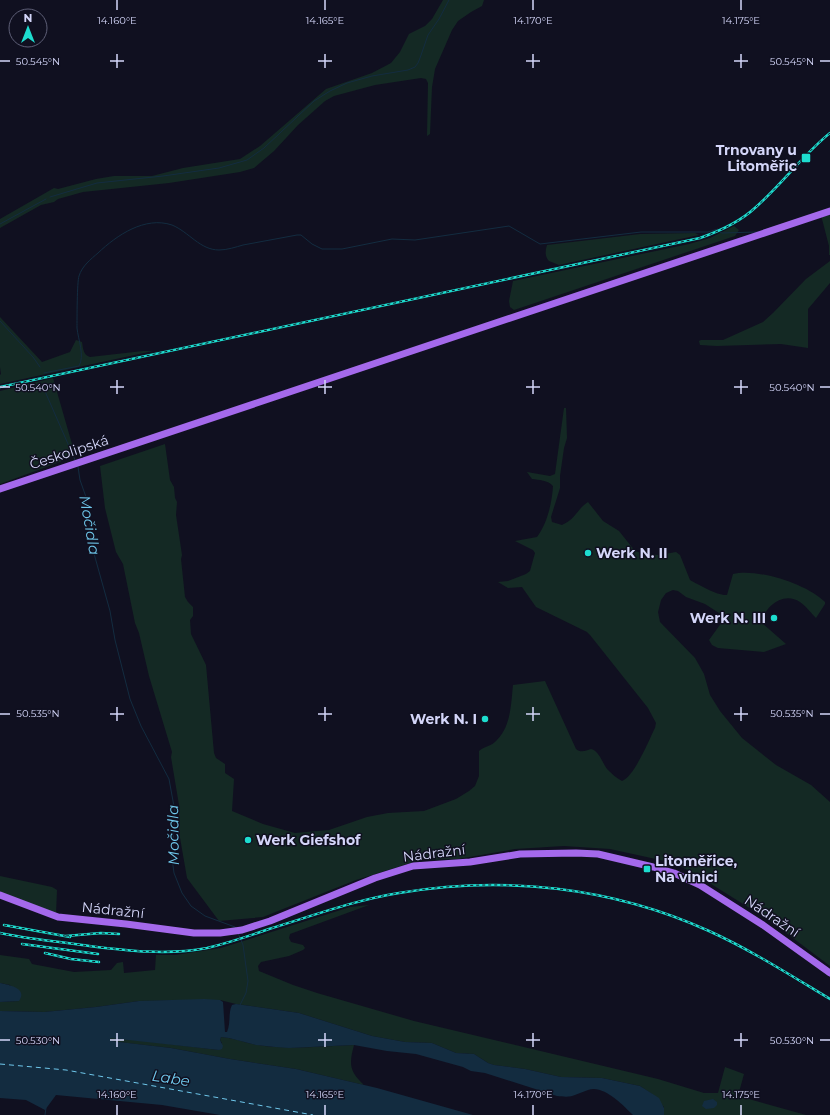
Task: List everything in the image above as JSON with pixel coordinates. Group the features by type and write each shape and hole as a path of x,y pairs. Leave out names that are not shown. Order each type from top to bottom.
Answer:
{"main road":[{"name":"Českolipská","path":"0,488 830,211"},
{"name":"Nádražní","path":"0,895 49,914 68,919 126,924 194,933 220,933 238,930 270,921 374,878 413,866 470,862 520,854 598,854 674,873 700,885 763,925 830,973"}],"green space":[{"path":"443,0 484,0 482,6 458,21 452,30 435,69 432,87 430,134 427,136 428,83 426,79 421,78 375,85 334,96 325,101 298,125 274,151 254,168 240,172 169,183 83,192 41,205 0,228 0,219 54,188 58,189 114,176 152,176 183,168 240,159 260,146 326,89 372,73 391,63 400,52 409,34 425,26 432,19"},
{"path":"830,215 829,255 829,246 822,217"},
{"path":"734,226 739,230 735,236 514,310 510,307 509,301 513,281 689,244 710,238"},
{"path":"695,233 699,235 559,265 549,261 546,254 547,245 640,234"},
{"path":"830,261 830,283 808,309 808,348 781,344 717,346 700,345 699,341 701,340 723,340 763,322 806,279"},
{"path":"0,317 42,362 70,352 76,340 82,342 85,353 90,357 153,351 0,384"},
{"path":"53,378 74,451 60,462 0,484 0,391"},
{"path":"564,408 566,408 567,438 560,476 560,488 551,517 552,522 562,525 574,517 588,502 603,521 619,531 635,551 644,554 659,555 676,552 680,555 690,580 714,592 727,595 733,574 755,573 768,575 794,584 817,595 825,602 816,618 800,602 794,599 781,599 771,606 762,623 786,644 764,652 718,648 712,645 709,640 722,622 719,613 705,604 686,597 678,591 673,590 666,593 661,600 658,612 660,622 695,658 704,674 710,695 720,711 742,738 776,765 811,785 830,802 830,966 769,920 695,874 674,863 610,849 564,846 515,849 458,859 420,860 356,880 263,917 219,921 187,878 179,832 179,805 171,757 172,752 135,623 123,564 116,552 105,508 100,466 165,444 170,480 174,487 177,502 176,515 182,555 181,559 185,597 193,607 193,616 190,620 191,634 206,665 214,753 216,758 225,764 225,773 234,779 232,811 263,824 295,833 329,830 367,817 388,813 424,811 456,799 469,791 475,786 479,776 479,751 495,742 502,734 508,721 513,685 545,681 576,749 581,751 591,749 594,750 607,769 620,780 622,781 627,778 641,758 656,723 648,708 590,635 587,632 536,607 522,587 508,588 498,582 508,581 530,571 535,553 533,550 515,541 537,537 541,532 548,513 553,486 546,481 532,479 527,472 550,476 555,474"},
{"path":"0,876 52,887 57,890 56,914 0,893"},
{"path":"369,905 290,934 289,938 291,942 303,945 305,948 289,956 261,962 258,966 259,971 317,993 414,1021 658,1079 704,1093 718,1093 725,1067 744,1074 738,1096 806,1115 664,1115 664,1107 652,1094 640,1086 602,1078 561,1077 525,1069 494,1065 474,1054 456,1053 432,1043 405,1042 372,1036 299,1013 236,1004 220,1000 139,1001 44,1012 0,1011 0,1002 19,1001 10,985 0,983 0,955 29,959 32,964 74,972 111,970 117,963 123,962 124,973 155,970 156,955 175,955 221,948 350,907"},
{"path":"110,1037 219,1050 222,1043 220,1040 221,1037 258,1045 282,1047 354,1045 351,1057 353,1071 355,1076 364,1085 296,1069 171,1048 110,1041"}],"water":[{"path":"0,983 12,986 19,990 21,997 19,1001 0,1002"},
{"name":"Labe","path":"220,1000 223,1002 225,1032 227,1032 228,1029 232,1005 236,1004 299,1013 372,1036 405,1042 432,1043 456,1053 474,1054 494,1065 525,1069 561,1077 602,1078 640,1086 659,1098 664,1108 664,1115 633,1115 612,1096 600,1090 588,1090 576,1095 563,1097 557,1096 485,1073 471,1071 463,1067 416,1054 354,1045 289,1048 275,1047 256,1045 221,1037 220,1040 223,1046 222,1049 219,1050 110,1038 111,1041 171,1048 296,1069 377,1088 473,1115 220,1115 162,1105 56,1095 45,1110 26,1100 0,1098 0,1011 44,1012 139,1001"},
{"path":"713,1099 717,1102 717,1105 714,1108 706,1109 702,1106 704,1101"}],"waterway":[{"path":"50,197 97,183 219,168 247,160 264,148 314,101 330,91 347,83 372,76 408,70 415,67 418,63 428,35 439,19 449,0"},
{"path":"0,224 46,199"},
{"path":"44,373 79,366 81,362 77,328 77,293 80,272 84,266 106,246 123,234 142,225 152,223 172,225 200,244 219,250 297,235 301,235 312,244 322,249 342,249 392,239 415,240 509,226 540,244 641,232 708,232 718,229 722,233 757,232"},
{"name":"Močidla","path":"0,321 33,357 40,367"},
{"name":"Močidla","path":"44,389 75,460"},
{"name":"Močidla","path":"78,467 80,480 86,497 93,550 110,611 115,640 130,699 141,726 169,779 175,812 172,858 174,873 182,893 191,906 205,916 236,928"},
{"name":"Močidla","path":"238,933 243,945 248,981 246,993 240,1005"},
{"path":"45,1115 46,1108"}],"ferry route":[{"path":"0,1064 66,1070 313,1115"}],"railway":[{"path":"0,387 700,238 730,226 750,212 766,198 830,133"},
{"path":"0,933 97,947 176,952 207,948 223,944 334,909 399,893 478,885 557,889 596,895 634,904 672,916 709,931 740,946 830,999"},
{"path":"4,925 70,937"},
{"path":"66,936 101,933 119,934"},
{"path":"22,944 98,954"},
{"path":"45,953 71,959 99,962"}],"place":[{"name":"Trnovany u Litoměřic","path":"806,158"},
{"name":"Werk N. II","path":"588,553"},
{"name":"Werk N. III","path":"774,618"},
{"name":"Werk N. I","path":"485,719"},
{"name":"Werk Giefshof","path":"248,840"},
{"name":"Litoměřice, Na vinici","path":"647,869"}]}
